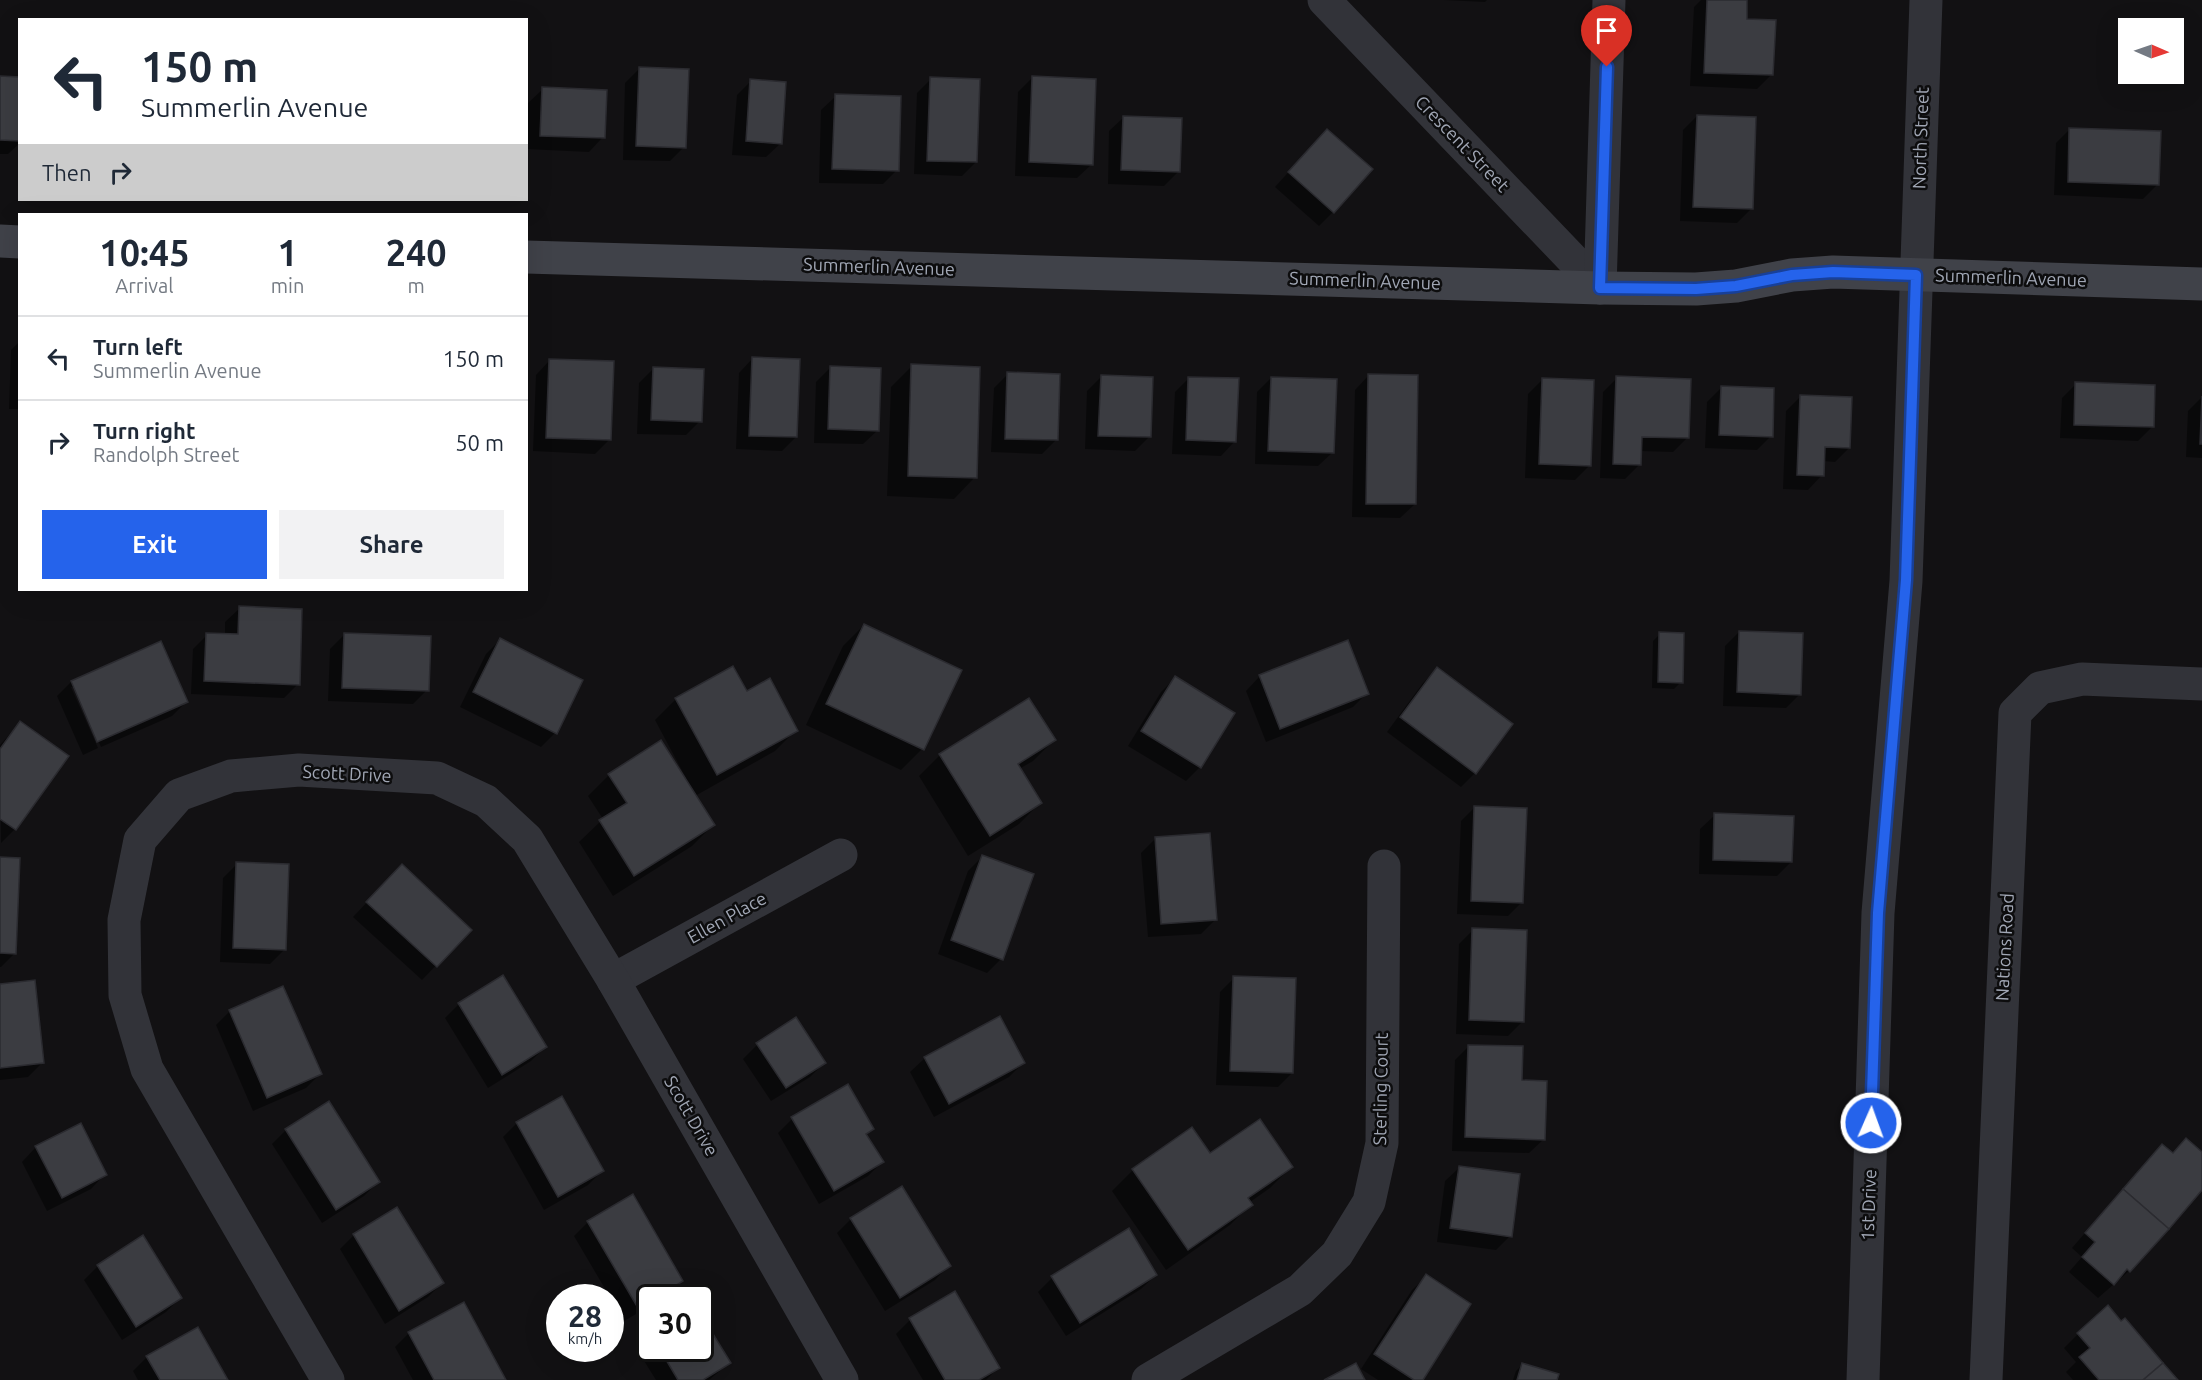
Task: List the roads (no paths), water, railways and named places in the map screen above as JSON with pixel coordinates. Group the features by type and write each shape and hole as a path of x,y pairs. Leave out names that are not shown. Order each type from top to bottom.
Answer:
{"street":[{"name":"Crescent Street","path":"1324,0 1600,288"},
{"path":"1600,288 1609,0"},
{"name":"North Street","path":"1916,275 1926,0"},
{"path":"0,241 18,242"},
{"name":"Summerlin Avenue","path":"528,257 1600,288 1696,289 1736,286 1792,275 1833,272 2202,284"},
{"name":"1st Drive","path":"1863,1380 1878,913 1906,580 1916,275"},
{"name":"Nations Road","path":"1986,1380 2015,713 2040,688 2082,679 2202,684"},
{"name":"Scott Drive","path":"328,1380 147,1070 125,995 124,920 140,840 179,795 231,776 299,770 437,778 486,801 527,839 613,980 842,1380"},
{"name":"Ellen Place","path":"613,980 841,855"},
{"name":"Sterling Court","path":"1148,1380 1300,1290 1337,1254 1369,1202 1382,1143 1384,866"}]}
